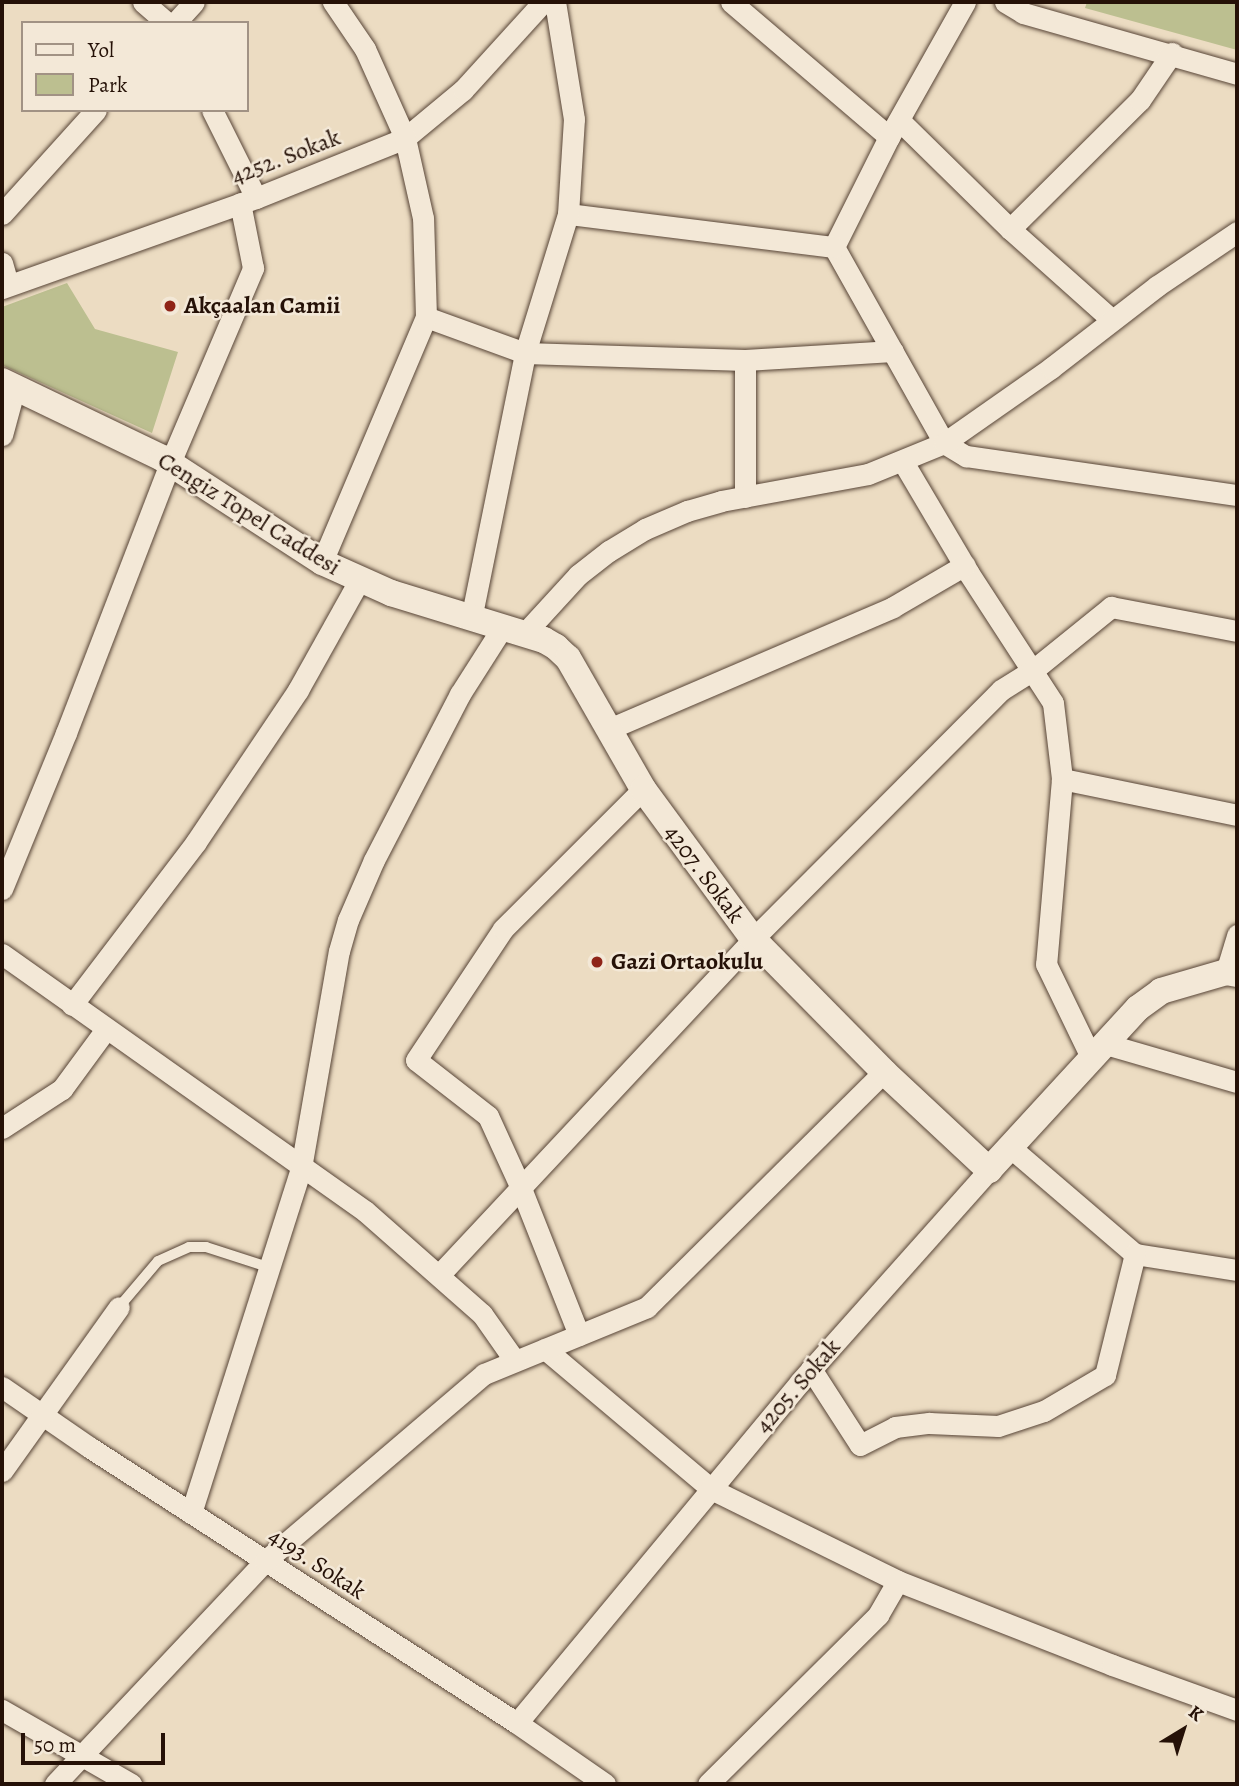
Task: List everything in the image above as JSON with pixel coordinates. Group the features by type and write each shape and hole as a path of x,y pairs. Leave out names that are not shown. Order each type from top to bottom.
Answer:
{"street":[{"path":"143,2 165,21"},
{"path":"177,21 194,2"},
{"path":"322,562 426,317 423,218 405,138 365,49 333,2"},
{"name":"4252. Sokak","path":"5,286 248,201 405,138 471,82 543,2"},
{"path":"471,619 526,354 568,215 574,119 555,2"},
{"path":"731,2 894,129 1111,319"},
{"path":"834,247 894,129 965,2"},
{"path":"1005,2 1023,13 1172,53 1237,74"},
{"path":"1010,229 1140,100 1172,53"},
{"path":"2,214 94,112"},
{"path":"2,889 66,733 170,463 253,268 248,201 213,112"},
{"path":"568,215 834,247"},
{"path":"191,1513 301,1168 329,1003 348,920 374,860 460,694 523,634 578,575 609,551 646,529 687,511 745,497 836,482 903,462 944,443 1051,368 1111,319 1237,232"},
{"path":"834,247 944,443 966,456 1237,495"},
{"path":"2,263 5,286"},
{"path":"426,317 526,354 745,360 893,351"},
{"path":"745,360 745,497"},
{"path":"2,435 8,384"},
{"name":"Cengiz Topel Caddesi","path":"8,384 170,463 322,562 360,579 471,619 523,634"},
{"path":"903,462 1053,704 1062,779 1046,964 1099,1051 1237,1082"},
{"path":"609,729 893,607 965,565"},
{"path":"72,1004 196,842 298,690 360,579"},
{"path":"439,1275 753,939 1000,690 1032,671 1111,607 1237,631"},
{"name":"4207. Sokak","path":"523,634 568,658 643,789 753,939 884,1072 989,1170"},
{"path":"1062,779 1237,815"},
{"path":"579,1335 520,1186 488,1116 416,1060 503,929 643,789"},
{"path":"1232,973 1237,935"},
{"path":"2,954 365,1211 482,1314 515,1361"},
{"name":"4205. Sokak","path":"517,1723 811,1369 1138,1008 1161,991 1232,973"},
{"path":"2,1128 62,1089 106,1028"},
{"path":"55,1784 265,1561 484,1374 647,1307 884,1072"},
{"path":"1010,1147 1135,1254 1237,1270"},
{"path":"811,1369 860,1445 895,1427 929,1423 998,1426 1044,1411 1105,1375 1135,1254"},
{"path":"2,1471 119,1307"},
{"path":"545,1349 711,1489 898,1581 1237,1710"},
{"name":"4193. Sokak","path":"2,1387 191,1513 517,1723 605,1784"},
{"path":"708,1784 878,1615 898,1581"},
{"path":"2,1710 131,1784"}],"lane":[{"path":"119,1307 158,1261 189,1247 205,1247 268,1268"}],"green space":[{"path":"1087,2 1237,2 1237,50 1085,8"},
{"path":"67,283 95,329 178,352 152,433 2,365 2,307"}],"place":[{"name":"Akçaalan Camii","path":"170,306"},
{"name":"Gazi Ortaokulu","path":"597,962"}]}
